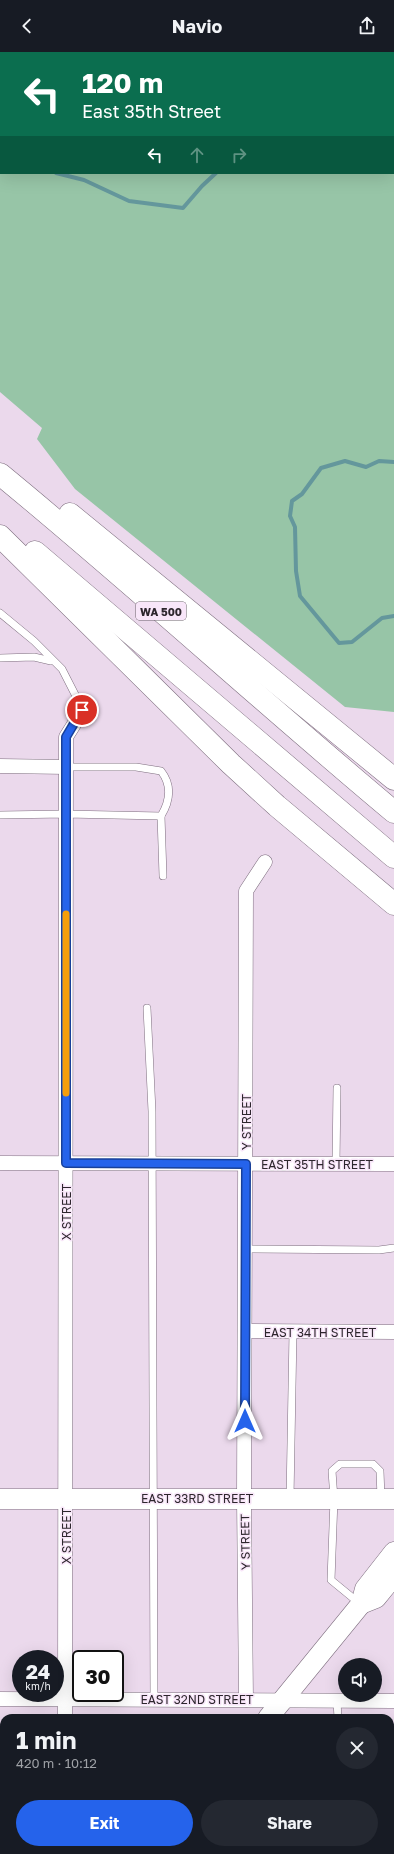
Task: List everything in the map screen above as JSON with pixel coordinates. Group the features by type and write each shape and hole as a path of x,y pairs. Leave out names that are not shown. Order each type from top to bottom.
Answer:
{"highway":[{"path":"0,458 394,779"},
{"name":"WA 500","path":"0,474 394,812"},
{"name":"WA 500","path":"0,523 394,857"},
{"path":"0,536 231,764 277,806 394,904"}],"street":[{"name":"X STREET","path":"66,1714 66,737 82,710"},
{"path":"0,766 66,767"},
{"name":"Y STREET","path":"246,1700 244,1498 246,891 265,862"},
{"name":"EAST 35TH STREET","path":"0,1163 394,1164"},
{"name":"EAST 34TH STREET","path":"245,1332 394,1332"},
{"name":"EAST 33RD STREET","path":"0,1499 388,1499"},
{"path":"271,1714 361,1604 364,1589 394,1552"},
{"path":"361,1604 376,1598 394,1576"},
{"name":"EAST 32ND STREET","path":"0,1699 283,1700 338,1702"},
{"name":"EAST 32ND STREET","path":"382,1701 394,1701"}],"lane":[{"path":"0,613 34,641 62,670 82,710"},
{"path":"0,658 34,657 45,658 54,662"},
{"path":"66,767 136,767 161,771 168,781 167,806 161,816 163,876"},
{"path":"0,815 66,814 161,816"},
{"path":"147,1008 152,1111 154,1699"},
{"path":"336,1164 338,1088"},
{"path":"245,1249 358,1250 394,1248"},
{"path":"290,1499 293,1332"},
{"path":"361,1604 331,1580 334,1499 332,1471 340,1464 373,1464 380,1471 388,1499"},
{"path":"338,1702 338,1714"}],"green space":[{"path":"0,174 394,174 394,712 345,707 75,489 37,439 42,428 0,392"}],"waterway":[{"path":"60,174 84,180 129,201 183,208 202,186 215,174"},
{"path":"394,462 379,461 366,467 345,461 321,468 302,494 292,501 290,516 295,527 296,571 300,596 339,643 352,642 382,618 394,616"}],"slow traffic":[{"path":"66,914 66,1093"}],"route":[{"path":"82,710 66,737 66,1163 246,1164 245,1421"}]}
